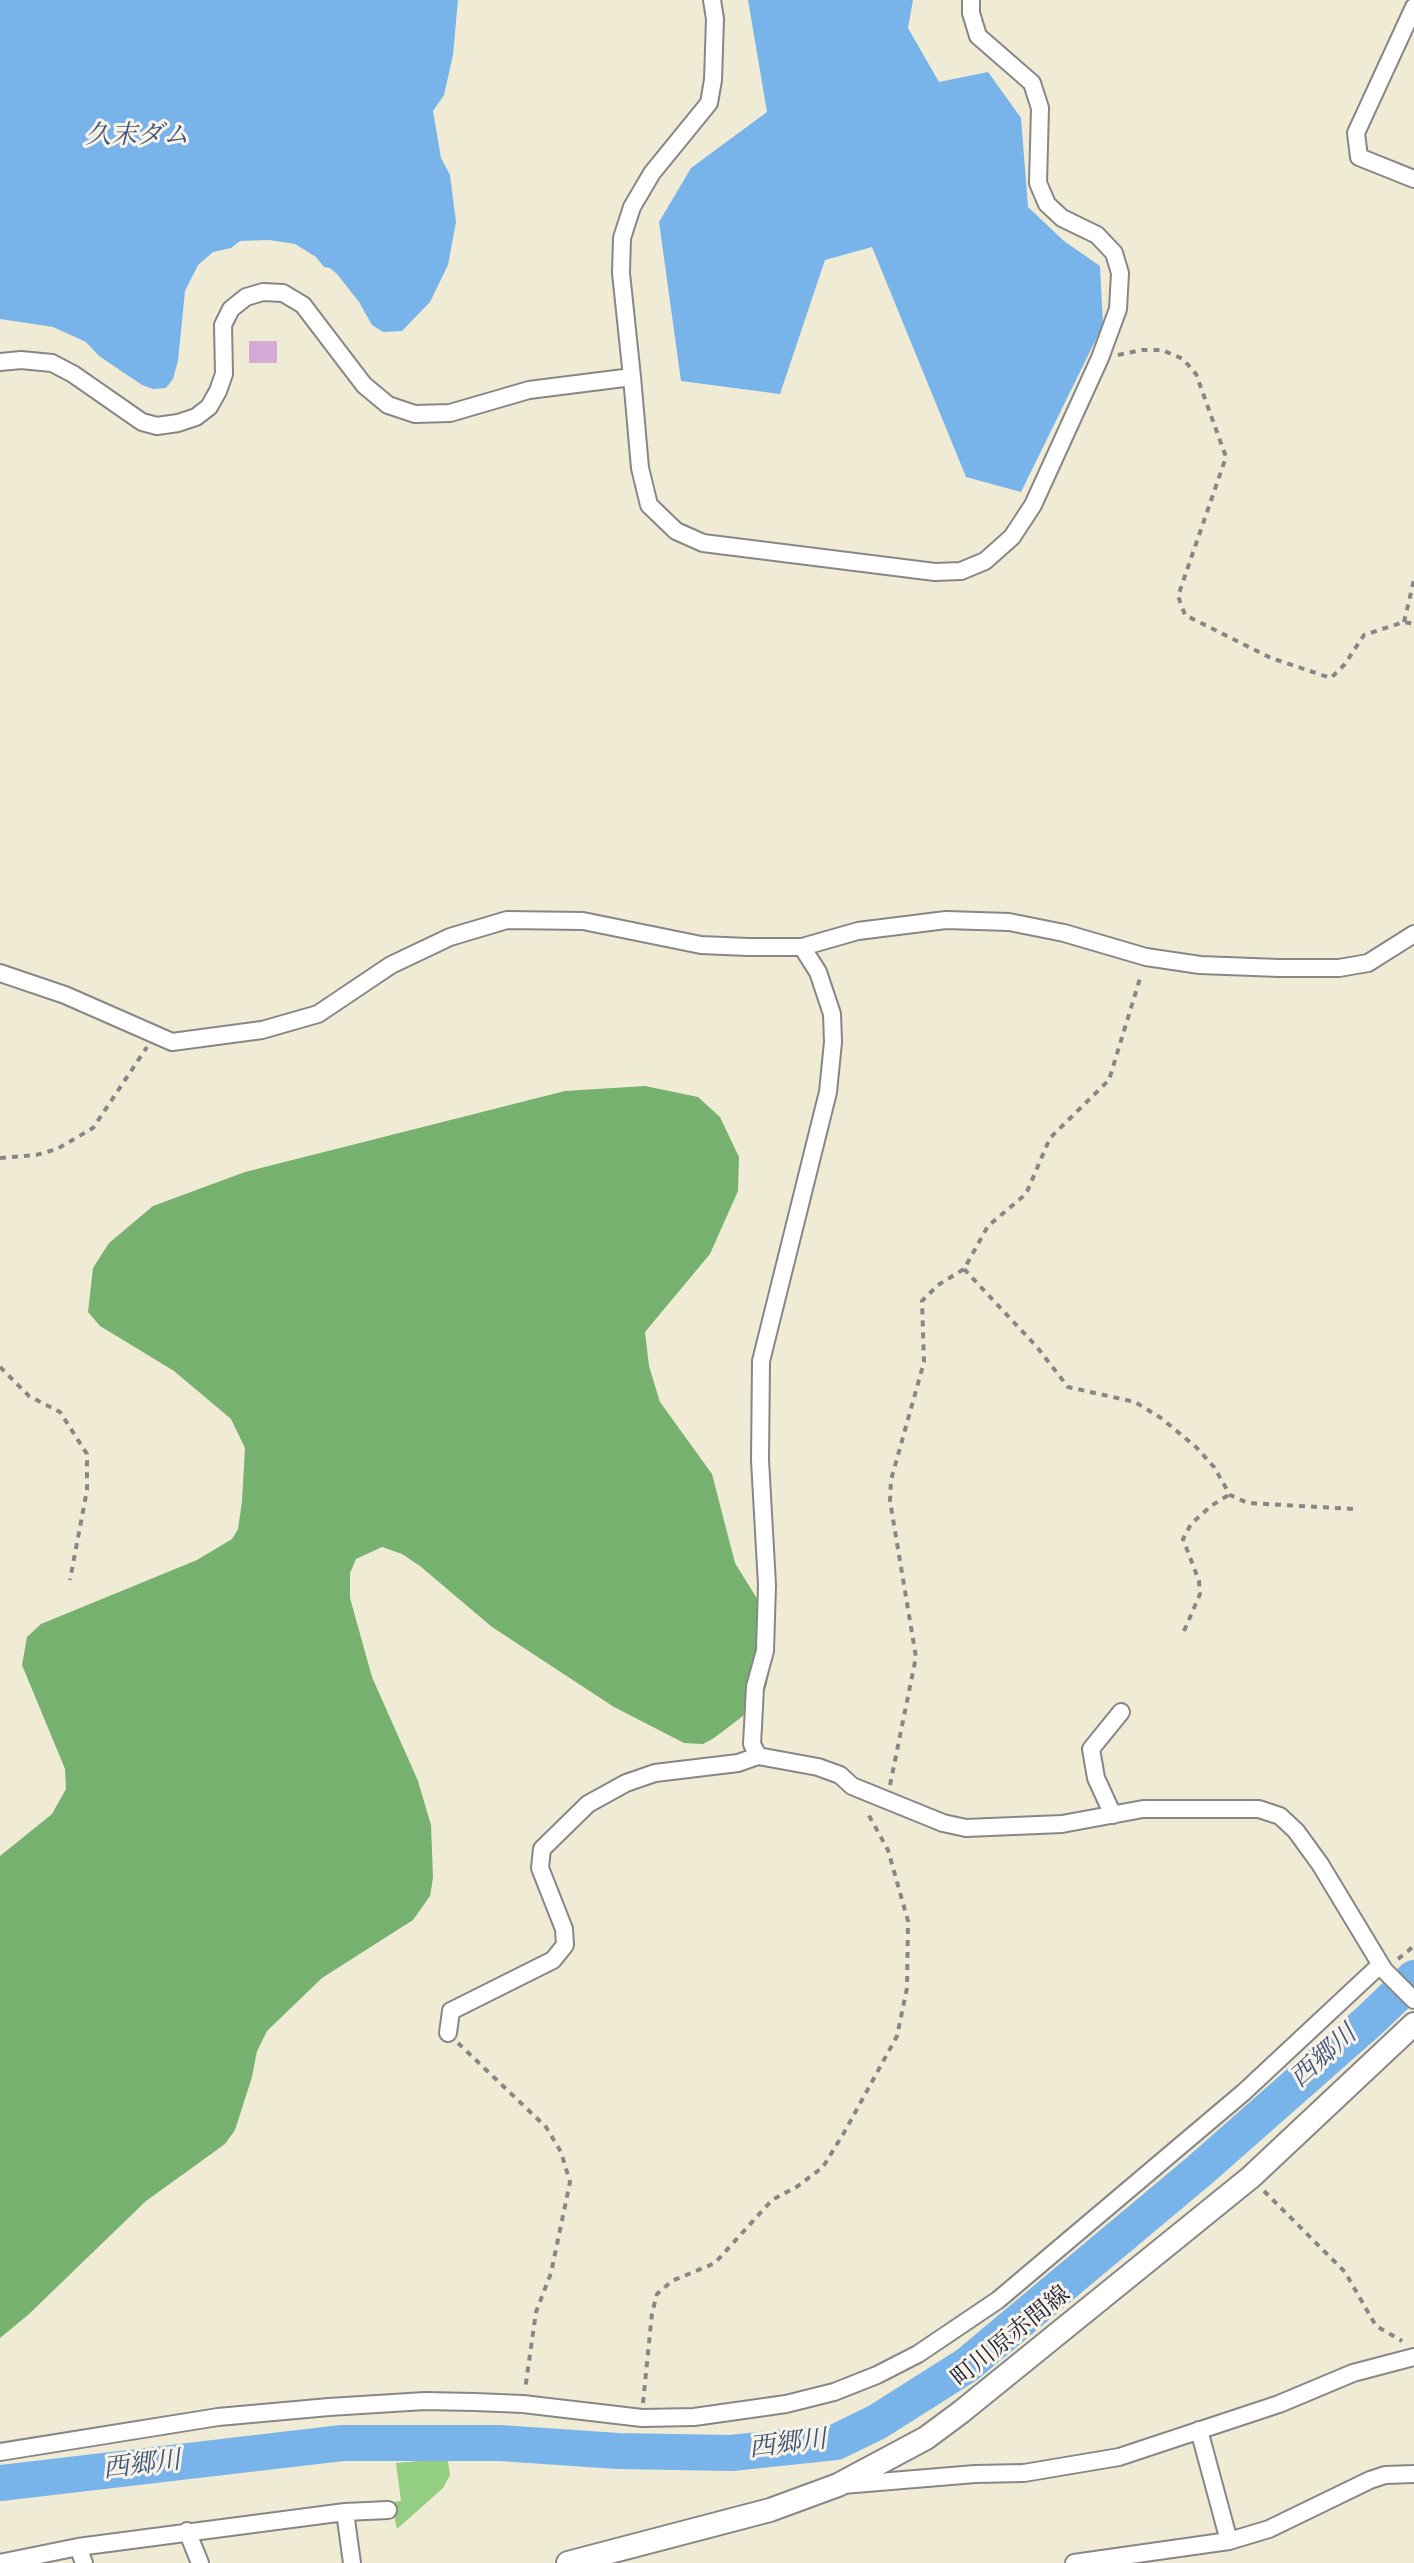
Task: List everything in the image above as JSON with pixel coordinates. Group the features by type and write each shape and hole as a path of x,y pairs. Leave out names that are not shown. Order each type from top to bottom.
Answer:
{"main road":[{"name":"町川原赤間線","path":"568,2563 770,2510 838,2485 888,2460 961,2412 1251,2177 1414,2024"}],"street":[{"path":"712,0 715,19 709,103 652,173 632,207 622,238 621,273 640,468 649,505 676,531 703,543 935,572 961,571 985,561 1012,537 1033,505 1100,358 1118,309 1120,273 1114,253 1097,235 1062,218 1047,204 1038,183 1040,108 1032,83 978,36 971,13 971,0"},
{"path":"1414,7 1356,133 1359,157 1414,179"},
{"path":"0,362 21,360 52,363 142,422 157,426 178,423 196,417 209,407 218,391 224,374 223,325 231,309 246,297 263,292 283,293 303,305 364,385 388,405 415,414 450,413 529,390 632,377"},
{"path":"0,973 65,995 172,1042 262,1030 318,1014 391,965 450,937 507,920 583,921 701,945 802,947 858,931 946,920 1009,922 1064,933 1146,957 1200,965 1339,968 1368,963 1414,934"},
{"path":"758,1756 752,1744 752,1735 755,1687 765,1651 767,1585 760,1460 761,1361 828,1092 833,1042 832,1014 818,972 802,947"},
{"path":"1113,1815 1096,1778 1091,1749 1121,1712"},
{"path":"448,2033 451,2011 553,1960 565,1945 564,1929 540,1868 542,1849 588,1804 626,1783 655,1773 738,1763 758,1756 818,1767 840,1775 852,1786 943,1823 966,1828 1062,1824 1143,1809 1259,1809 1280,1816 1296,1831 1320,1864 1382,1968 1414,1999"},
{"path":"0,2452 218,2417 298,2410 425,2401 523,2404 642,2418 694,2417 786,2404 834,2392 918,2354 961,2327 1009,2290 1244,2092 1382,1968"},
{"path":"838,2485 1050,2470 1119,2457 1279,2404 1412,2352"},
{"path":"1199,2430 1229,2541"},
{"path":"1074,2563 1229,2541 1269,2529 1370,2480 1385,2475 1414,2474"},
{"path":"0,2563 81,2555 187,2531 345,2512 388,2510"},
{"path":"345,2512 352,2563"},
{"path":"187,2531 200,2563"}],"path":[{"path":"1100,358 1142,350 1162,350 1183,359 1196,374 1226,457 1178,596 1185,615 1271,658 1331,678 1345,664 1364,635 1404,622 1414,624"},
{"path":"1404,622 1414,580"},
{"path":"887,1799 916,1657 890,1501 891,1480 924,1362 922,1301 938,1285 964,1269 988,1226 1026,1194 1050,1138 1109,1080 1146,957"},
{"path":"0,1158 36,1155 57,1149 93,1128 147,1050 152,1034"},
{"path":"964,1269 1037,1347 1068,1387 1135,1402 1161,1418 1196,1447 1214,1467 1230,1494 1248,1503 1354,1509"},
{"path":"0,1367 29,1396 60,1412 87,1454 87,1490 70,1580"},
{"path":"1184,1631 1200,1594 1199,1581 1183,1539 1191,1524 1230,1494"},
{"path":"642,2418 652,2313 657,2294 672,2281 715,2263 772,2200 823,2167 897,2036 907,1988 908,1921 888,1850 852,1786"},
{"path":"448,2033 546,2127 561,2152 570,2182 551,2273 536,2312 523,2404"},
{"path":"1251,2177 1345,2272 1376,2326 1412,2352"}],"green space":[{"path":"645,1086 698,1097 720,1117 739,1157 738,1191 710,1254 645,1332 649,1366 660,1402 712,1474 735,1563 769,1618 775,1643 766,1688 743,1716 714,1738 703,1744 684,1743 614,1707 492,1627 402,1554 382,1547 356,1559 350,1573 350,1598 372,1677 418,1781 431,1825 433,1878 430,1896 413,1920 322,1978 267,2031 257,2051 235,2130 225,2144 146,2201 0,2338 0,1856 52,1814 66,1789 65,1769 22,1665 27,1637 41,1624 197,1560 232,1539 238,1529 242,1501 245,1448 231,1419 174,1371 100,1326 88,1312 93,1268 109,1243 153,1206 245,1172 565,1091"},
{"path":"448,2461 450,2475 443,2488 397,2529 391,2502 401,2501 396,2463"}],"water":[{"name":"久末ダム","path":"0,0 458,0 453,55 444,95 433,111 441,158 450,175 456,222 448,265 430,302 402,331 383,332 372,325 337,274 324,267 316,257 295,244 269,240 240,241 231,248 213,252 198,265 185,291 178,361 173,379 166,388 153,389 99,356 86,342 53,327 0,319"},
{"path":"748,0 913,0 908,28 939,82 988,72 1021,118 1028,207 1064,241 1100,266 1103,325 1021,492 966,477 872,247 825,260 780,394 681,381 659,222 691,168 767,112"}],"building":[{"path":"249,341 277,341 277,363 249,363"}],"waterway":[{"name":"西郷川","path":"0,2483 342,2443 500,2443 618,2451 731,2453 836,2442 877,2422 967,2365 1200,2170 1414,1978"}]}
